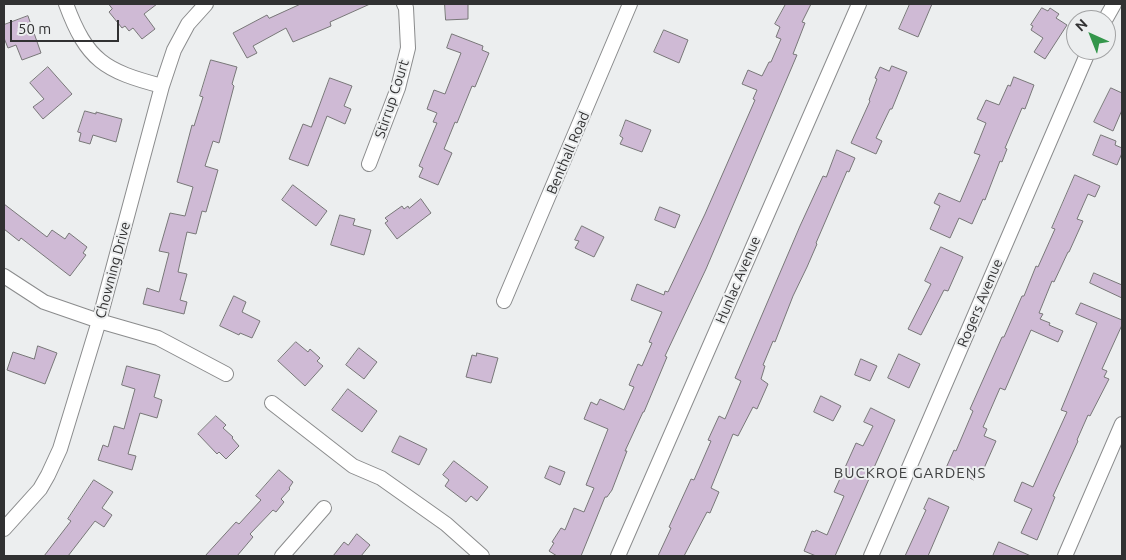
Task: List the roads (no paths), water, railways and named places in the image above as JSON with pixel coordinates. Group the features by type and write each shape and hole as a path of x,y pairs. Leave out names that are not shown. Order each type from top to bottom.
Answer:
{"street":[{"path":"66,4 78,33 90,52 106,66 132,78 162,86"},
{"name":"Chowning Drive","path":"4,529 40,489 52,469 63,440 99,321 162,86 174,50 188,24 206,4"},
{"name":"Stirrup Court","path":"369,164 398,88 408,48 406,8 404,4"},
{"name":"Benthall Road","path":"504,301 630,4"},
{"name":"Hunlac Avenue","path":"618,556 859,4"},
{"path":"1114,4 1122,14"},
{"name":"Rogers Avenue","path":"870,556 1085,60"},
{"path":"4,276 44,302 99,321 158,338 226,374"},
{"path":"272,403 353,466 381,478 446,524 482,556"},
{"path":"1065,556 1122,424"},
{"path":"282,556 324,508"}],"district":[{"name":"BUCKROE GARDENS","path":"910,473"}]}
